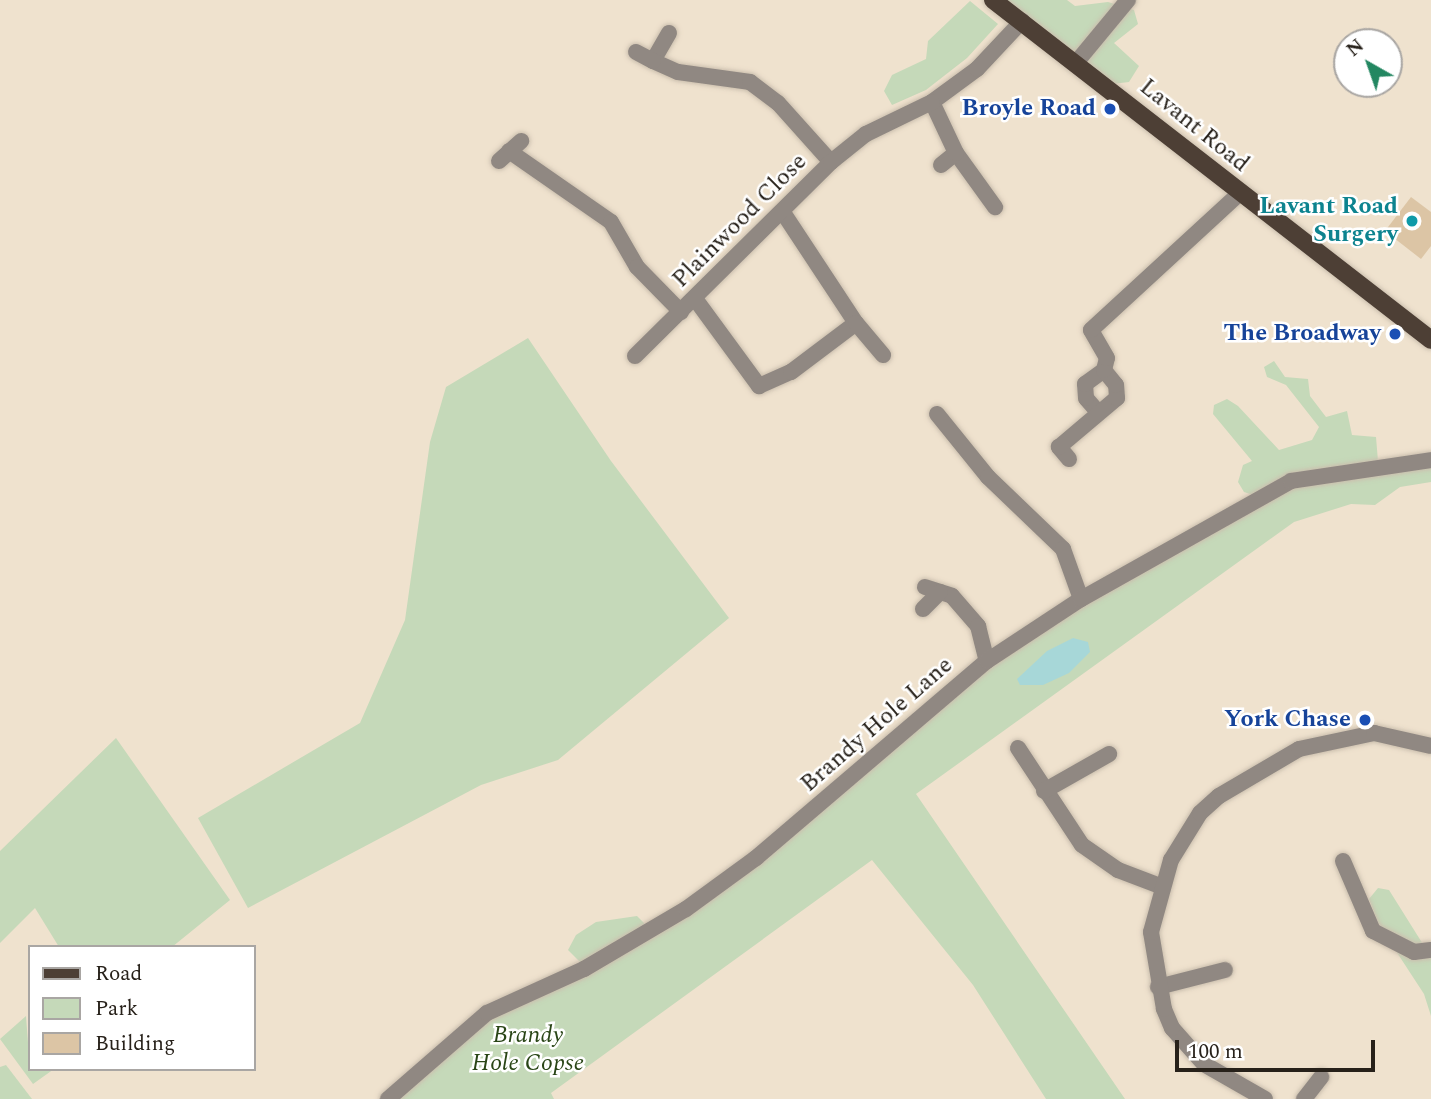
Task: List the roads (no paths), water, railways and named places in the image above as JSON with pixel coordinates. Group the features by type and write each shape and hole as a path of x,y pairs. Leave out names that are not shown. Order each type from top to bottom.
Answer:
{"main road":[{"name":"Lavant Road","path":"993,0 1239,194 1431,340"}],"street":[{"path":"1075,64 1128,0"},
{"name":"Plainwood Close","path":"635,356 784,214 831,162 866,134 932,102 977,69 1022,21"},
{"path":"653,61 669,33"},
{"name":"Plainwood Close","path":"636,52 678,72 750,82 779,103 831,162"},
{"path":"932,102 956,153 995,207"},
{"name":"Plainwood Close","path":"510,151 611,222 637,267 681,312"},
{"path":"941,165 956,153"},
{"path":"1098,412 1086,398 1085,384 1104,370 1107,358 1091,330 1239,194"},
{"path":"784,214 856,323 883,355"},
{"path":"1152,275 1163,288"},
{"path":"696,300 759,386 791,372 856,323"},
{"path":"1069,458 1059,447 1117,398 1116,385 1104,370"},
{"path":"937,414 988,477 1063,549 1081,599"},
{"name":"Brandy Hole Lane","path":"388,1099 487,1013 584,969 686,909 820,805 906,727 988,661 1081,599 1291,481 1431,460"},
{"path":"923,609 932,590 952,596 978,626 988,661"},
{"path":"1265,1099 1223,1077 1187,1047 1172,1028 1158,987 1151,932 1160,886 1200,813 1257,770 1299,749 1358,735 1394,734 1431,746"},
{"path":"1018,748 1044,791 1096,857 1160,886"},
{"path":"1044,791 1109,754"},
{"path":"1343,861 1373,931 1414,952 1431,950"},
{"path":"1158,987 1225,970"},
{"path":"1304,1099 1321,1077"}],"water":[{"path":"1073,638 1088,642 1090,652 1069,673 1043,685 1020,685 1017,679 1047,651"}],"place":[{"name":"Broyle Road","path":"1110,109"},
{"name":"Lavant Road Surgery","path":"1412,221"},
{"name":"The Broadway","path":"1395,334"},
{"name":"York Chase","path":"1365,720"}],"park label":[{"name":"Brandy Hole Copse","path":"528,1050"}]}
